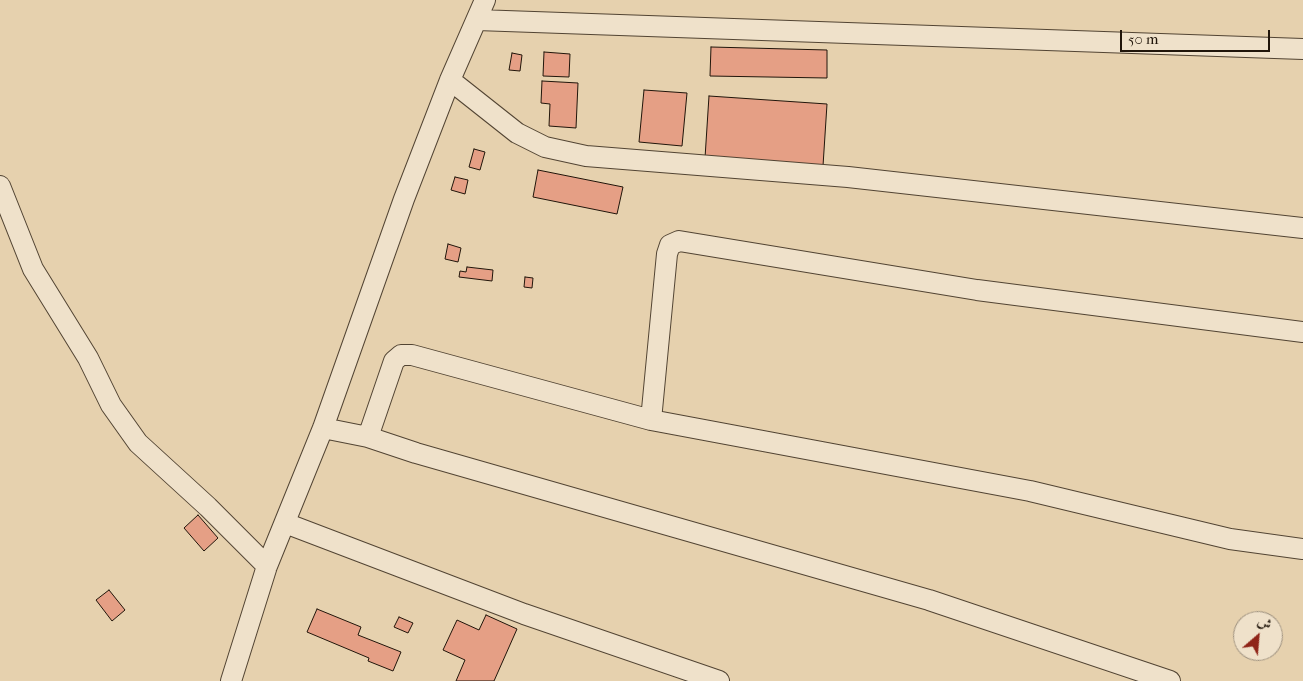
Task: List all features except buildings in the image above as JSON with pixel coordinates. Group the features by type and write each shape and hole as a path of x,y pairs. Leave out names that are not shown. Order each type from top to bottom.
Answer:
{"street":[{"path":"231,681 267,566 323,428 383,255 450,80 485,0"},
{"path":"476,20 1303,49"},
{"path":"450,80 517,133 545,147 586,156 848,178 1303,228"},
{"path":"0,186 33,269 88,358 111,404 133,436 267,566"},
{"path":"651,420 667,254 670,245 679,240 977,290 1303,332"},
{"path":"368,437 394,361 401,355 412,355 651,420 1030,491 1230,539 1303,549"},
{"path":"323,428 368,437 416,453 930,600 1170,681"},
{"path":"285,523 524,614 719,681"}]}
